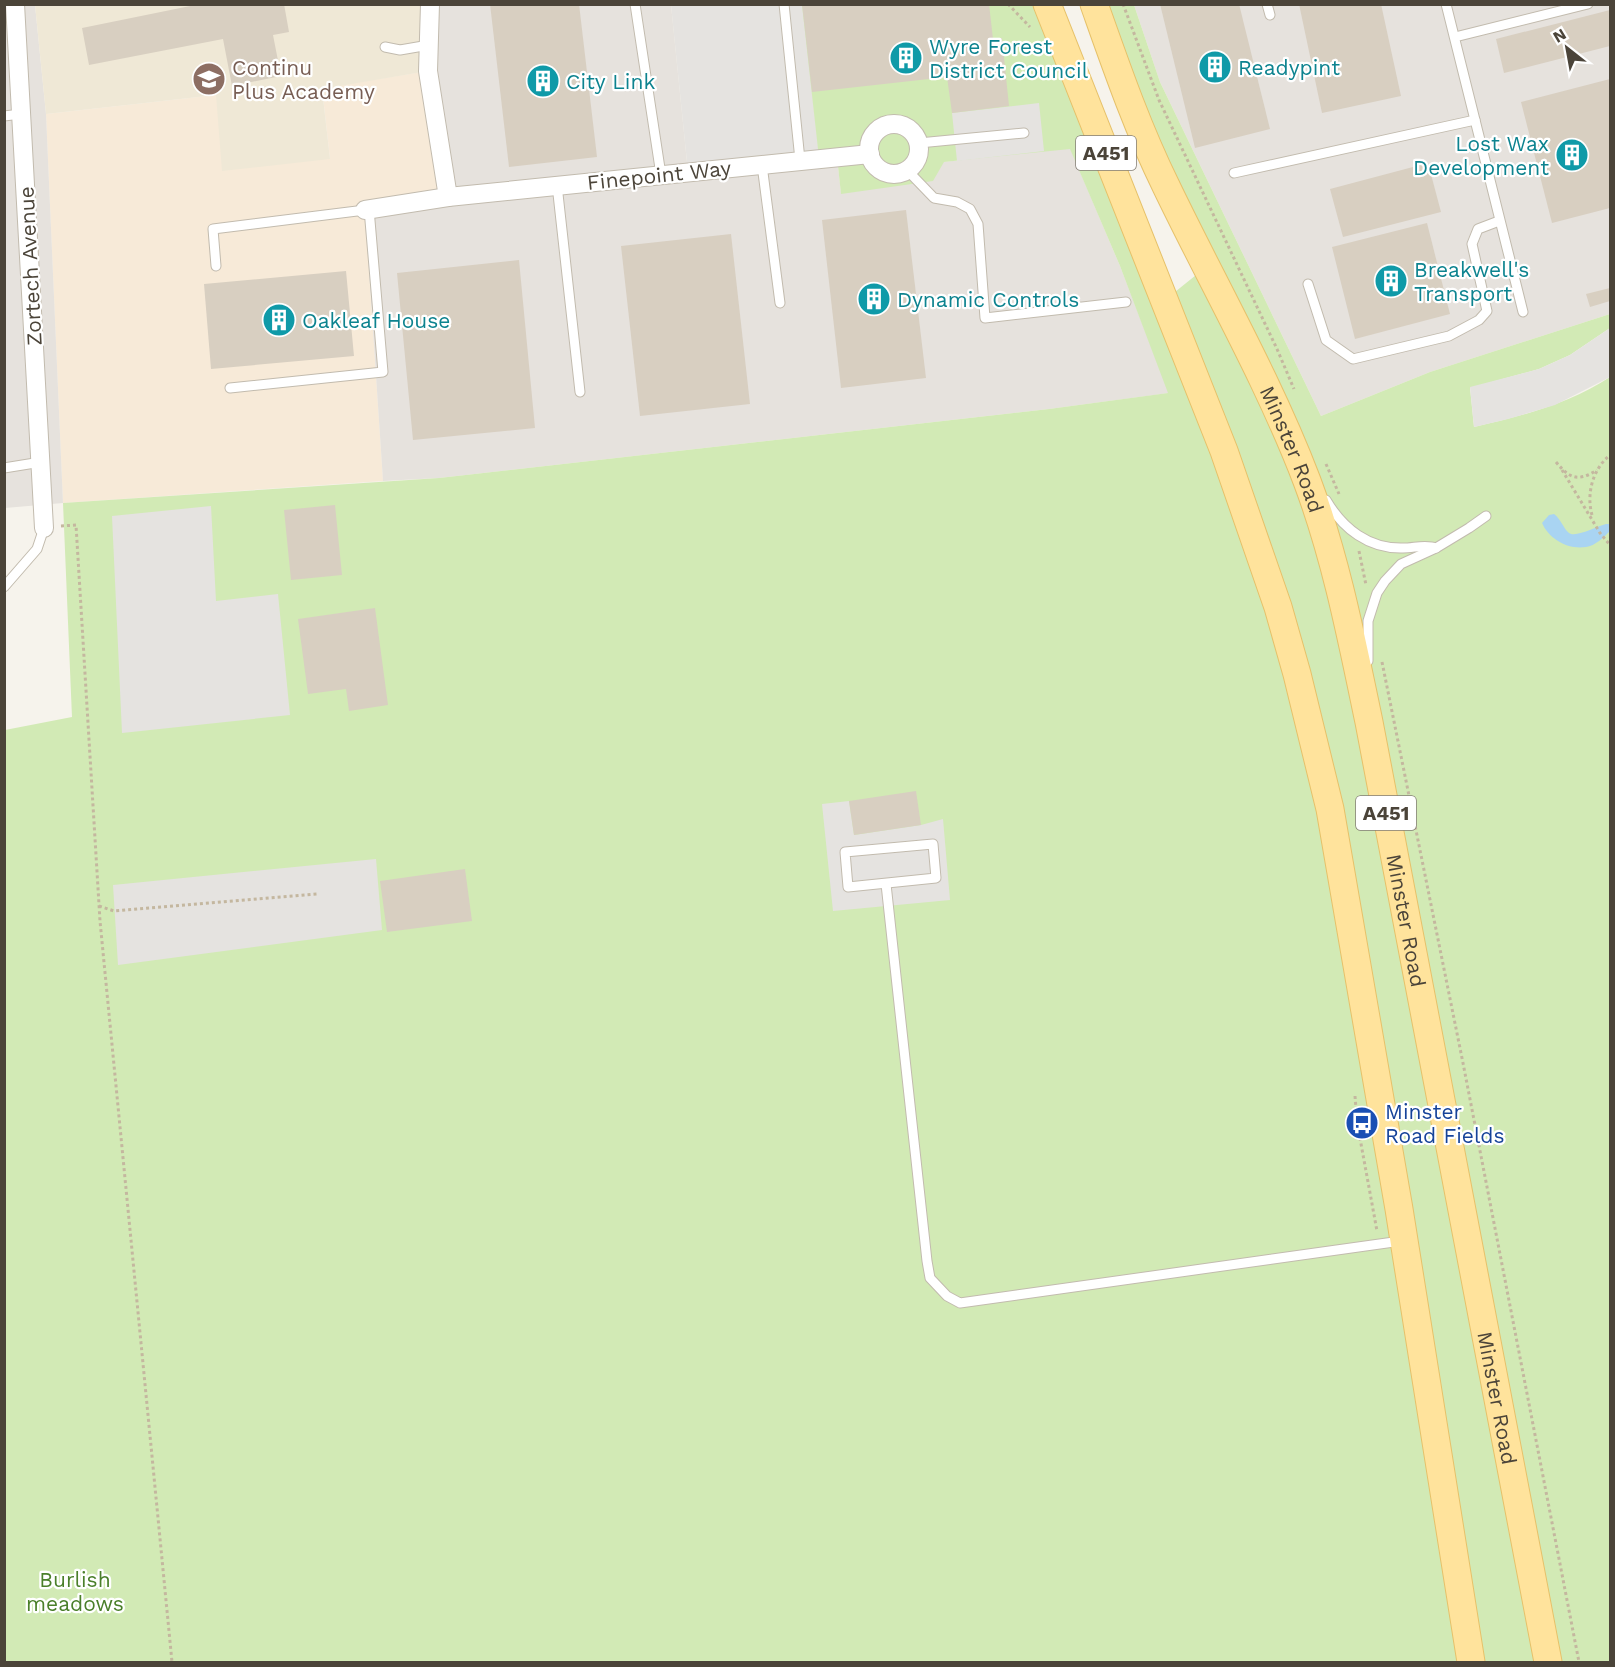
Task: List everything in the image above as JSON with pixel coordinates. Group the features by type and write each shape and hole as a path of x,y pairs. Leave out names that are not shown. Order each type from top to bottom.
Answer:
{"main road":[{"name":"Minster Road","path":"1094,4 1151,155 1259,371 1292,445 1316,505 1336,573 1369,722 1548,1662"},
{"name":"A451","path":"1043,13 1224,451 1278,607 1297,674 1330,809 1392,1242 1471,1662"}],"street":[{"name":"Zortech Avenue","path":"15,4 13,115 41,462 44,528"},
{"path":"430,4 428,70 448,196"},
{"path":"901,125 909,129 919,143 919,151 913,165 907,170 892,174 878,168 870,154 869,146 872,138 877,130 884,126 901,125"},
{"name":"Finepoint Way","path":"367,210 448,196 870,154"}],"lane":[{"path":"635,4 661,175"},
{"path":"784,4 800,160"},
{"path":"1267,4 1270,15"},
{"path":"1446,4 1523,312"},
{"path":"1455,38 1588,4"},
{"path":"385,47 400,50 429,45"},
{"path":"1234,173 1475,120"},
{"path":"919,143 1024,132"},
{"path":"762,165 780,303"},
{"path":"907,170 934,198 957,202 970,209 978,224 985,318 1126,302"},
{"path":"557,185 580,392"},
{"path":"216,266 213,229 367,210 383,372 230,388"},
{"path":"1308,284 1326,340 1353,359 1449,336 1479,320 1487,311 1472,244 1478,229 1499,220"},
{"path":"1292,445 1333,512 1345,526 1356,534 1381,546 1413,548 1428,545 1436,548"},
{"path":"4,468 41,462"},
{"path":"1369,722 1368,621 1372,605 1384,581 1408,560 1436,548 1486,516"},
{"path":"4,587 38,549 44,528"},
{"path":"933,844 936,879 886,884 848,887 845,852 933,844"},
{"path":"886,884 927,1261 930,1278 947,1296 960,1303 1392,1242"}],"path":[{"path":"1008,4 1043,13"},
{"path":"1123,4 1159,100 1276,349"},
{"path":"1562,470 1578,478 1590,475 1611,454"},
{"path":"1556,462 1600,533 1610,544"},
{"path":"1593,520 1590,494 1592,481 1598,469"},
{"path":"44,528 76,525 99,906 172,1662"},
{"path":"99,906 114,911 317,894"},
{"path":"1354,1089 1358,1122 1392,1242"},
{"path":"1502,1264 1579,1662"}],"shaded area":[{"path":"5,5 35,5 46,114 63,503 5,508"},
{"name":"Continu Plus Academy","path":"35,5 430,5 428,71 322,89 330,159 222,171 216,95 46,114"},
{"path":"430,5 671,5 688,172 837,157 841,193 943,162 1070,148 1120,266 1169,393 1049,409 439,478 383,481 365,210 447,196"},
{"path":"671,5 802,5 819,158 688,172"},
{"path":"1134,5 1610,5 1610,314 1430,372 1321,416 1160,82"},
{"path":"428,71 448,197 365,210 383,481 63,503 46,114 216,95 330,159 322,88"},
{"path":"1039,103 1044,151 957,161 952,113"},
{"path":"1610,328 1610,377 1555,405 1474,427 1470,387 1539,369 1570,355"},
{"path":"211,506 216,601 278,594 290,715 122,733 112,516"},
{"path":"849,801 854,835 921,825 943,819 950,900 833,911 822,804"},
{"path":"376,859 382,930 118,965 113,885"}],"green space":[{"name":"Burlish meadows","path":"671,5 1043,5 1165,300 1206,267 1094,5 1134,5 1160,82 1321,416 1430,372 1610,314 1610,328 1570,355 1539,369 1470,388 1474,427 1562,402 1610,377 1610,1662 5,1662 5,730 72,717 63,503 439,478 1049,409 1168,393 1120,266 1070,149 944,162 933,181 841,194 837,157 819,158"}],"water":[{"path":"1554,514 1572,534 1606,524 1610,524 1610,531 1589,546 1566,545 1549,534 1542,523 1549,515"}],"building":[{"path":"200,4 284,4 289,32 273,35 281,76 232,86 223,39 89,65 82,28"},
{"name":"City Link","path":"490,4 579,4 597,157 509,167"},
{"name":"Wyre Forest District Council","path":"802,4 989,4 993,39 1002,38 1009,106 952,113 947,77 812,92"},
{"name":"Readypint","path":"1160,4 1239,4 1270,129 1195,148"},
{"path":"1299,4 1381,4 1401,96 1322,113"},
{"path":"1610,10 1610,46 1504,73 1496,39"},
{"name":"Lost Wax Development","path":"1610,79 1610,208 1552,223 1521,102"},
{"path":"1428,163 1441,212 1343,237 1330,189"},
{"name":"Dynamic Controls","path":"906,210 926,378 841,388 822,220"},
{"name":"Breakwell's Transport","path":"1427,223 1450,314 1355,339 1332,247"},
{"path":"731,234 750,404 640,416 621,246"},
{"path":"519,260 535,428 413,440 397,273"},
{"name":"Oakleaf House","path":"346,271 354,356 211,369 204,284"},
{"path":"1610,288 1610,301 1590,307 1586,294"},
{"path":"335,505 342,575 291,580 284,510"},
{"path":"375,608 388,705 349,711 346,689 308,694 298,619"},
{"path":"916,791 921,825 854,835 849,801"},
{"path":"465,869 472,921 387,932 380,881"}],"place":[{"name":"Wyre Forest District Council","path":"906,58"},
{"name":"Readypint","path":"1215,67"},
{"name":"Continu Plus Academy","path":"209,79"},
{"name":"City Link","path":"543,81"},
{"name":"Lost Wax Development","path":"1572,155"},
{"name":"Breakwell's Transport","path":"1391,281"},
{"name":"Dynamic Controls","path":"874,299"},
{"name":"Oakleaf House","path":"279,320"},
{"name":"Minster Road Fields","path":"1362,1123"}]}
